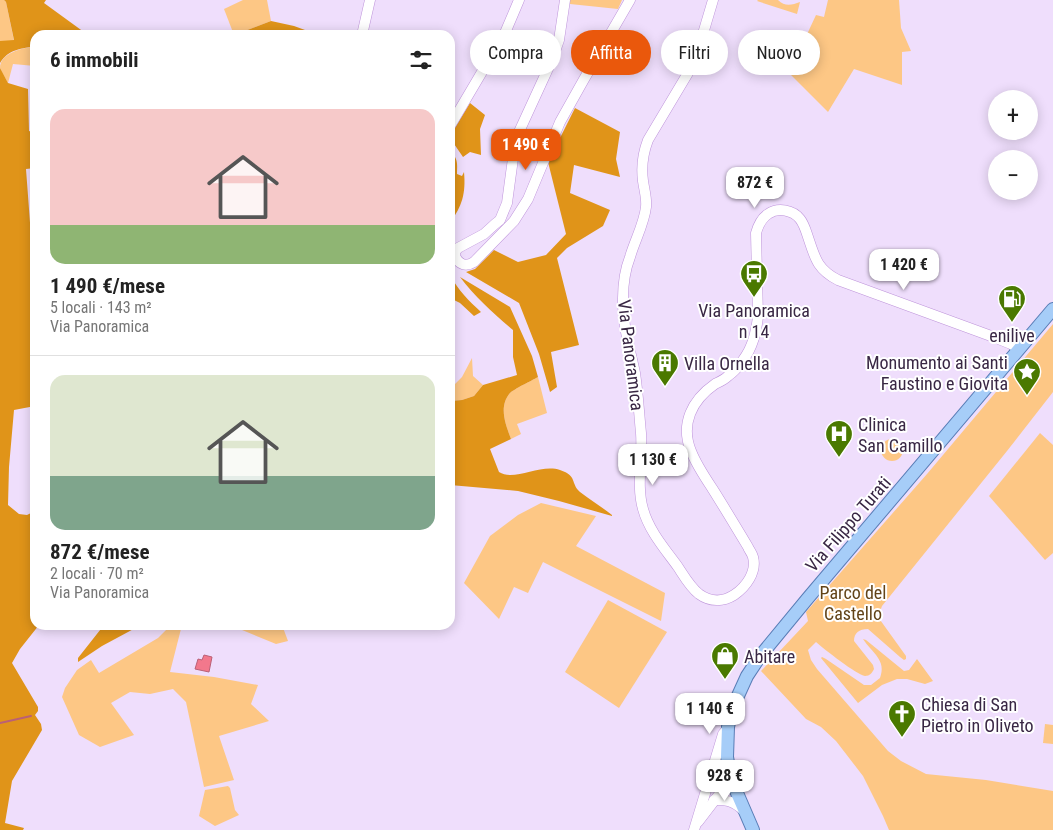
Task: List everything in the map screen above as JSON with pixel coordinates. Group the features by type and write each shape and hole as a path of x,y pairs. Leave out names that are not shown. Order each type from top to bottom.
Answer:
{"main road":[{"name":"Via Filippo Turati","path":"753,830 731,779 727,757 728,727 732,709 746,676 761,655 1053,309"}],"street":[{"path":"363,30 370,0"},
{"path":"455,118 505,33 519,0"},
{"path":"565,0 558,40 552,60 518,134 514,151 508,203 500,220 484,234 458,248 455,256 460,264 470,265 474,262 521,211 534,186 560,122 630,0"},
{"name":"Via Panoramica","path":"713,0 702,37 688,73 648,140 644,151 642,168 646,207 630,257 623,287 624,313 635,376 641,436 640,496 643,509 655,535 698,594 706,598 720,600 729,598 738,592 751,577 754,567 753,558 748,547 691,450 687,431 691,411 698,401 706,391 727,377 736,368 752,345 758,317 756,234 758,225 768,214 773,211 790,211 800,219 816,260 833,277 1005,341 1019,349"},
{"path":"694,828 723,734 728,727"},
{"path":"694,828 731,779"},
{"path":"714,800 730,801 737,804 746,813"}],"green space":[{"path":"0,0 6,2 14,41 0,41"},
{"path":"243,0 267,0 271,21 247,30 232,30 224,9"},
{"path":"570,0 622,0 618,9 570,4"},
{"path":"758,0 778,0 783,4 789,5 800,2 797,14"},
{"path":"828,0 899,0 901,28 911,51 902,52 902,85 854,69 828,112 791,75 820,75 820,30 809,30 816,15 824,17"},
{"path":"30,47 30,66 13,64 8,83 0,68 1,63 8,55"},
{"name":"Parco del Castello","path":"1053,324 1053,392 882,606 878,617 906,656 906,659 904,660 900,657 868,629 858,632 854,641 873,665 872,673 868,675 861,675 816,642 808,650 811,660 817,669 888,751 901,761 926,774 986,780 1053,791 1053,830 889,830 863,776 836,741 821,727 806,719 761,671 808,621 806,612 927,474"},
{"path":"472,358 473,376 483,385 474,396 455,401 455,384 462,377"},
{"path":"538,377 547,413 517,424 521,434 511,439 504,416 506,398 512,391"},
{"path":"1040,433 1053,445 1053,553 1045,560 989,496"},
{"path":"892,439 900,442 903,450 900,458 892,461 884,458 881,450 884,442"},
{"path":"541,503 596,516 576,546 665,593 661,621 543,562 528,593 514,587 499,619 464,583 490,536 518,515"},
{"path":"608,600 667,632 619,708 565,672"},
{"path":"166,630 181,630 170,672 258,685 251,704 269,721 219,736 234,780 204,787 186,702 173,689 150,694 130,692 111,703 134,735 100,747 79,735 62,697 65,688 77,670 91,660 99,673 158,638"},
{"path":"242,630 284,630 288,641 276,644"},
{"path":"863,639 904,671 909,670 917,659 933,681 925,684 907,679 897,679 882,685 858,703 821,658 826,659 864,685 871,685 880,678 882,666 878,657"},
{"path":"1045,724 1053,725 1053,744 1043,743"},
{"path":"228,786 235,810 239,815 215,826 199,816 205,790"}],"shaded area":[{"path":"4,0 46,0 44,3 81,30 30,30 30,47 11,52 0,63 0,41 14,40"},
{"path":"271,21 305,30 247,30"},
{"path":"0,68 8,83 28,89 30,169 26,169 30,223 30,407 14,410 8,505 19,514 30,514 30,630 35,630 12,663 38,707 35,715 41,724 42,730 12,781 5,823 24,828 23,830 0,830"},
{"path":"470,103 485,115 480,129 481,155 470,152 463,157 455,145 455,128"},
{"path":"575,108 620,132 616,159 620,177 574,165 570,193 610,210 603,226 567,248 557,258 579,345 551,352 557,387 550,392 539,354 519,303 466,272 475,269 494,250 518,262 546,255 566,234 548,162"},
{"path":"455,157 457,174 462,176 464,172 464,193 455,216"},
{"path":"460,277 510,307 532,356 538,377 512,391 506,398 504,416 511,439 490,449 499,472 512,475 553,468 566,472 572,477 580,492 612,516 518,491 455,485 455,401 474,396 483,385 517,375 513,357 513,330"},
{"path":"455,283 481,312 474,316 455,300"},
{"path":"100,630 132,630 78,662 78,658"},
{"path":"204,655 212,657 209,672 195,669 198,659 202,660"}],"waterway":[{"path":"0,723 31,716"}],"place":[{"name":"Via Panoramica n 14","path":"754,298"},
{"name":"enilive","path":"1012,323"},
{"name":"Villa Ornella","path":"665,387"},
{"name":"Monumento ai Santi Faustino e Giovita","path":"1027,396"},
{"name":"Clinica San Camillo","path":"839,458"},
{"name":"Abitare","path":"725,680"},
{"name":"Chiesa di San Pietro in Oliveto","path":"902,738"}]}
